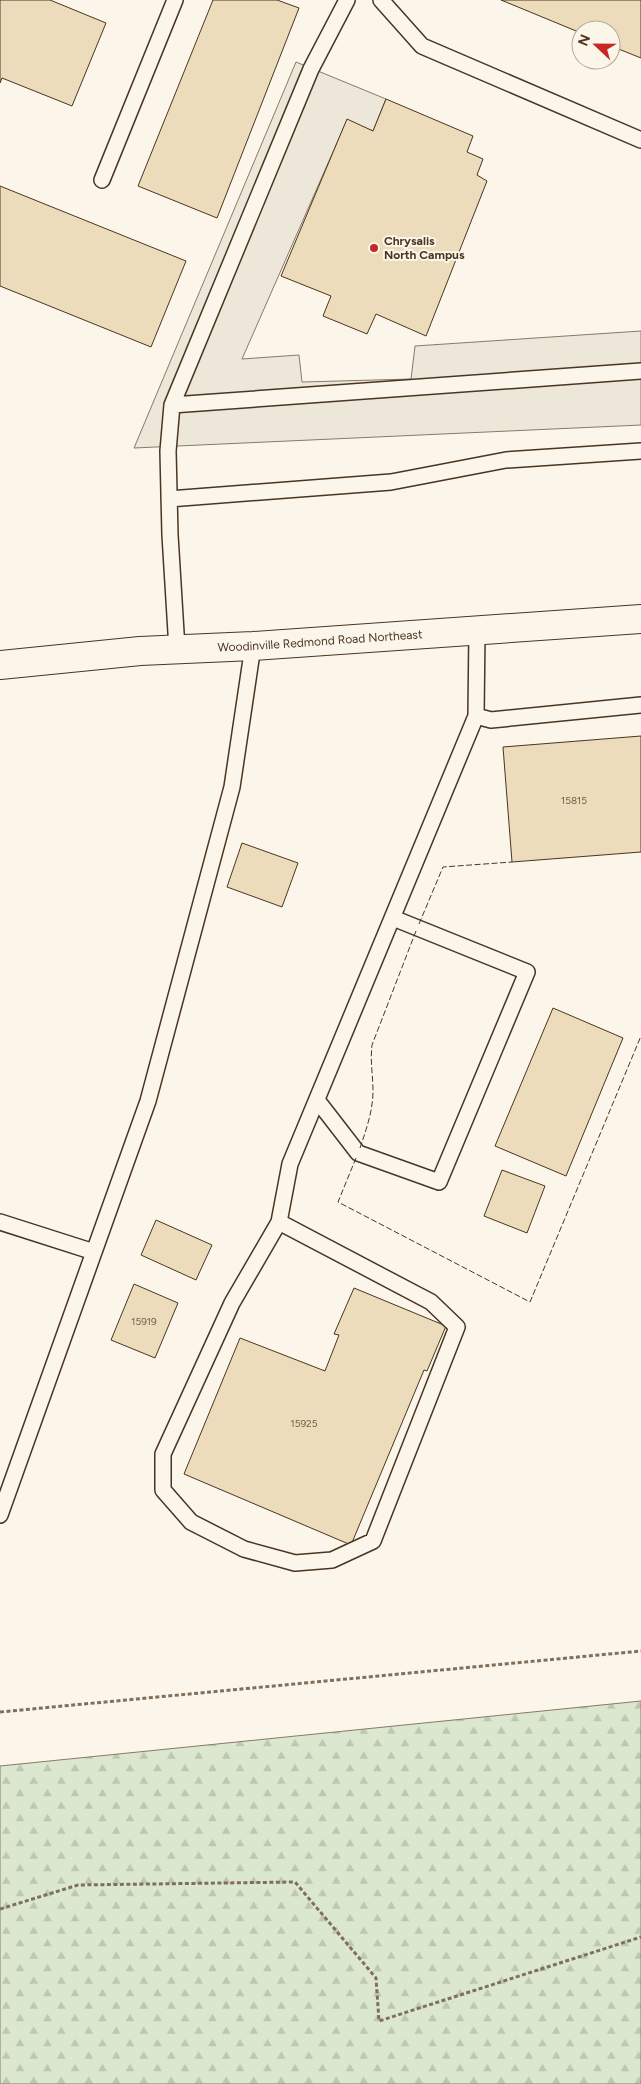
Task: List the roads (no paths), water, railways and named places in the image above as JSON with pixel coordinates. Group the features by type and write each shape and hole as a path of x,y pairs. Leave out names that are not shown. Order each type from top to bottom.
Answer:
{"main road":[{"name":"Woodinville Redmond Road Northeast","path":"0,665 178,649 253,646 641,619"}],"lane":[{"path":"102,180 175,0"},
{"path":"178,649 169,499 168,451 172,405 311,69 347,0"},
{"path":"380,0 422,46 641,140"},
{"path":"172,405 641,371"},
{"path":"169,499 391,482 506,460 641,451"},
{"path":"279,1222 431,1302 457,1327 372,1541 332,1560 294,1563 244,1549 191,1522 163,1490 163,1454 232,1303 279,1222 290,1164 476,716 478,630"},
{"path":"0,1515 148,1101 232,786 253,646"},
{"path":"476,716 491,720 641,705"},
{"path":"317,1100 358,1153 439,1182 527,972 393,918"},
{"path":"0,1222 94,1252"}],"place":[{"name":"Chrysalis North Campus","path":"374,248"}]}
